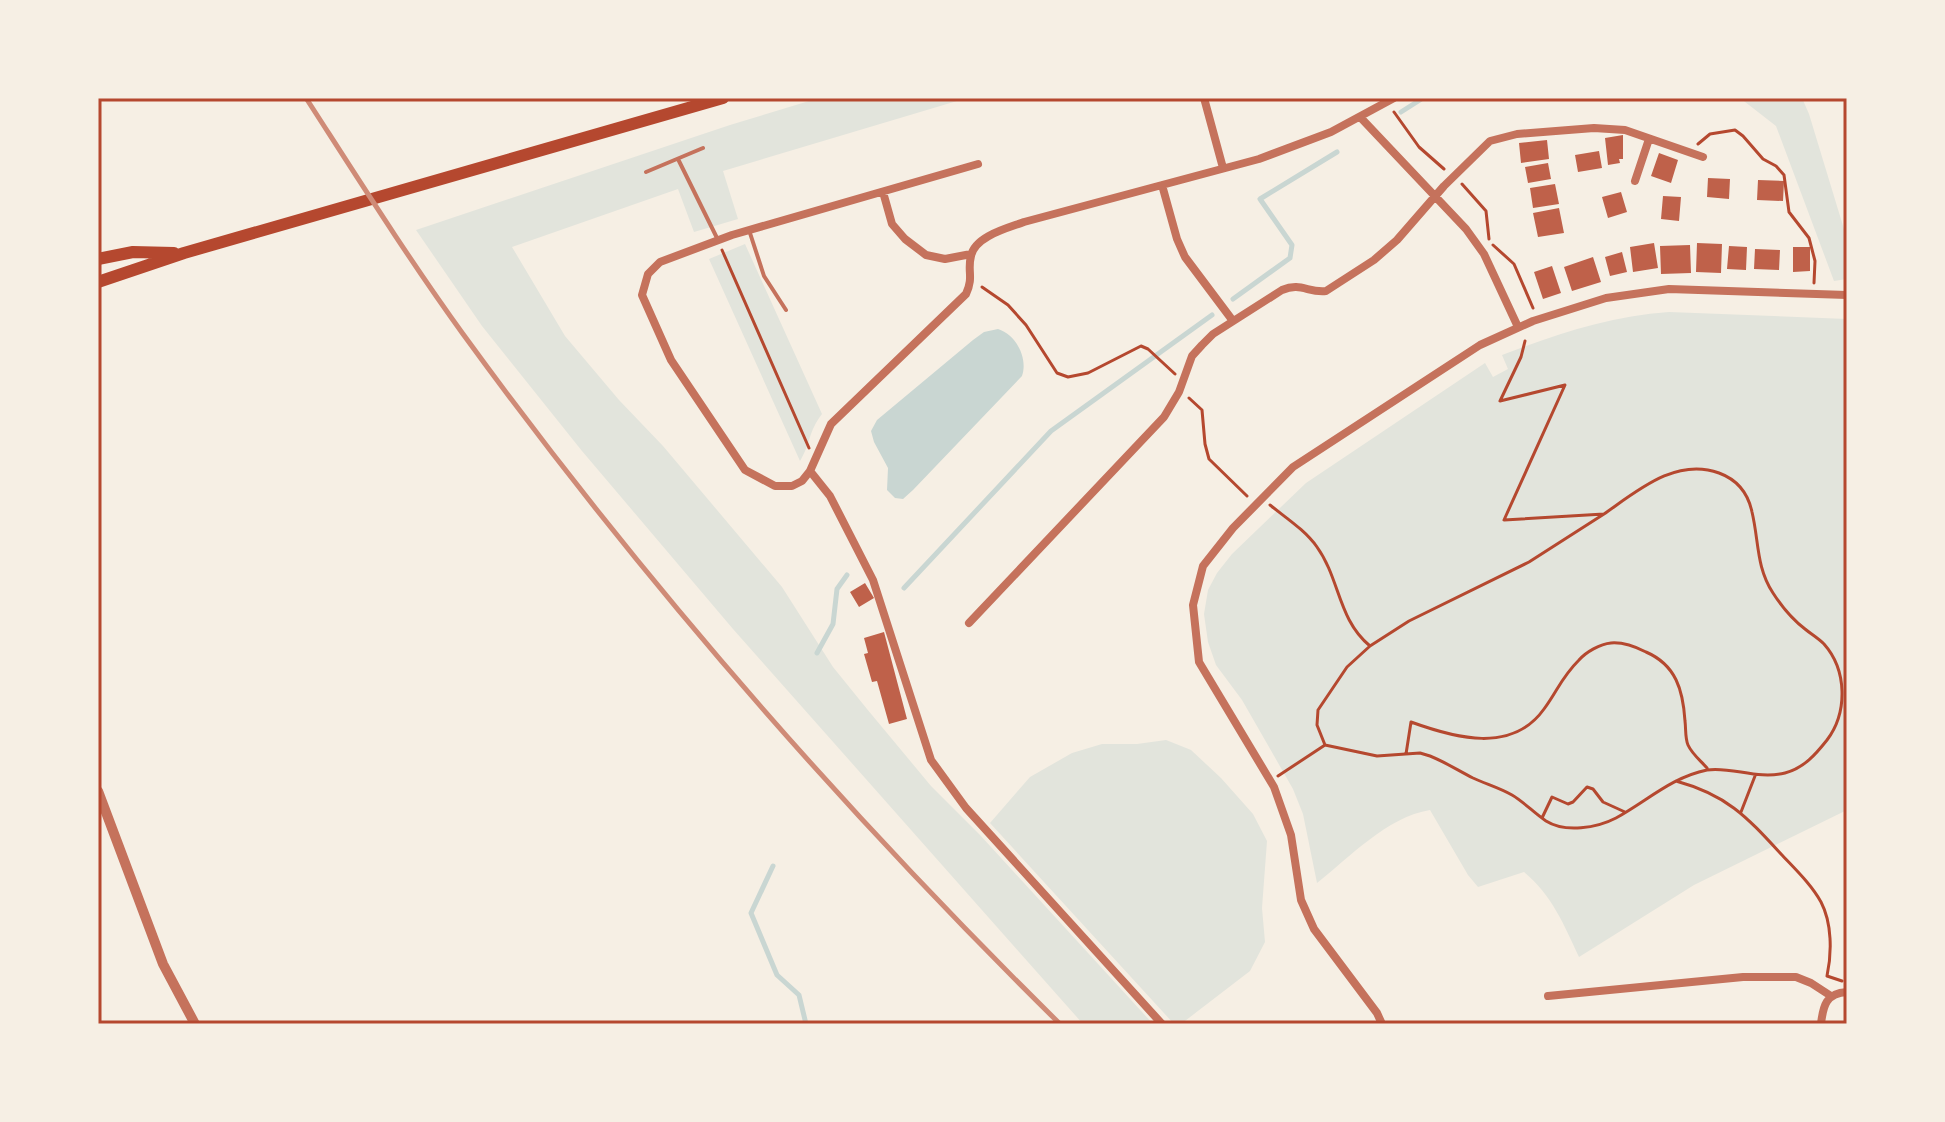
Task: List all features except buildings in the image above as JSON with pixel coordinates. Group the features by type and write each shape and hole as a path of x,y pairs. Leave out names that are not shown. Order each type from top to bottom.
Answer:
{"highway":[{"path":"98,282 184,253 723,98"},
{"path":"98,259 133,252 184,253"}],"street":[{"path":"1204,98 1223,168"},
{"path":"978,164 749,230 653,267 645,280 642,295 652,320 671,360 745,470 775,486 792,486 802,481 810,471 831,424 966,294 972,281 971,254 975,246 998,231 1302,143 1361,118 1391,100"},
{"path":"1361,118 1466,229 1484,254 1518,327"},
{"path":"969,623 1164,417 1179,392 1192,356 1213,334 1282,290 1293,285 1319,292 1333,288 1374,260 1397,240 1490,141 1561,128 1625,130 1703,157"},
{"path":"1635,181 1649,139"},
{"path":"1162,185 1185,257 1233,321"},
{"path":"883,192 892,224 926,255 945,259 971,254"},
{"path":"1382,1024 1314,929 1301,900 1291,835 1272,784 1199,662 1193,605 1203,566 1258,501 1293,467 1444,366 1518,327 1606,298 1669,289 1847,295"},
{"path":"810,471 830,496 873,580 931,760 966,808 1162,1024"},
{"path":"98,791 163,964 195,1024"},
{"path":"1548,996 1743,977 1796,977 1831,996"},
{"path":"1821,1024 1823,1005 1831,996 1847,992"}],"lane":[{"path":"646,172 703,148"},
{"path":"678,159 718,240"},
{"path":"749,230 764,276 786,310"}],"path":[{"path":"1391,100 1419,147 1481,204 1491,243 1514,264 1537,320"},
{"path":"1690,152 1710,134 1735,130 1763,159 1784,175 1789,212 1809,238 1815,261 1814,295"},
{"path":"718,240 797,425 816,458"},
{"path":"972,281 1008,305 1026,325 1057,373 1068,377 1088,373 1141,346 1164,363"},
{"path":"1525,341 1521,357 1500,401 1565,385 1504,520 1604,514"},
{"path":"1179,392 1195,401 1202,410 1209,459 1258,501 1301,530 1317,547 1331,573 1351,626 1370,646"},
{"path":"1272,784 1325,745 1377,756 1430,756 1513,796 1550,823 1585,827 1614,819 1658,789 1709,770 1755,776 1783,774 1798,769 1816,754 1832,733 1841,709 1843,690 1836,663 1825,646 1785,610 1770,589 1758,564 1752,509 1743,488 1728,476 1710,470 1688,469 1644,486 1539,557 1409,621 1370,646 1347,667 1318,710 1317,725 1325,745"},
{"path":"1406,754 1411,722 1472,738 1493,740 1511,736 1532,724 1545,709 1563,676 1586,653 1610,643 1633,646 1660,658 1673,673 1681,689 1689,748 1709,770"},
{"path":"1741,812 1755,776"},
{"path":"1676,781 1716,796 1741,812 1806,880 1822,904 1830,945 1827,976 1847,982"},
{"path":"1542,818 1552,797 1568,804 1587,787 1597,793 1603,802 1625,812"}],"shaded area":[{"path":"819,98 967,98 723,171 738,219 694,232 678,189 512,247 565,336 782,587 833,667 867,709 931,786 980,835 1153,1024 1083,1024 733,629 582,451 482,326 416,230"},
{"path":"1740,98 1802,98 1847,239 1847,279 1834,281 1776,126"},
{"path":"745,244 822,414 800,461 709,259"},
{"path":"1669,312 1847,319 1847,810 1694,885 1579,957 1556,911 1534,881 1524,872 1478,887 1430,810 1414,814 1384,829 1317,883 1303,814 1293,789 1242,700 1216,665 1208,642 1204,614 1208,590 1217,573 1232,554 1306,483 1485,363 1493,377 1508,369 1502,355 1523,347 1605,322"},
{"path":"998,329 1016,342 1022,355 1022,376 913,490 903,499 895,498 887,490 888,468 871,431 877,420 973,340 984,332"},
{"path":"1166,740 1191,750 1221,778 1253,814 1267,841 1262,908 1265,942 1250,971 1181,1024 1174,1024 990,823 1030,777 1072,753 1102,744"}],"waterway":[{"path":"1401,112 1423,98"},
{"path":"1233,299 1290,258 1292,245 1260,199 1337,152"},
{"path":"904,588 1051,431 1212,315"},
{"path":"817,653 833,624 837,589 847,575"},
{"path":"773,866 751,913 777,975 799,995 806,1024"}],"railway":[{"path":"306,98 443,305 601,516 823,777 1060,1024"}]}
